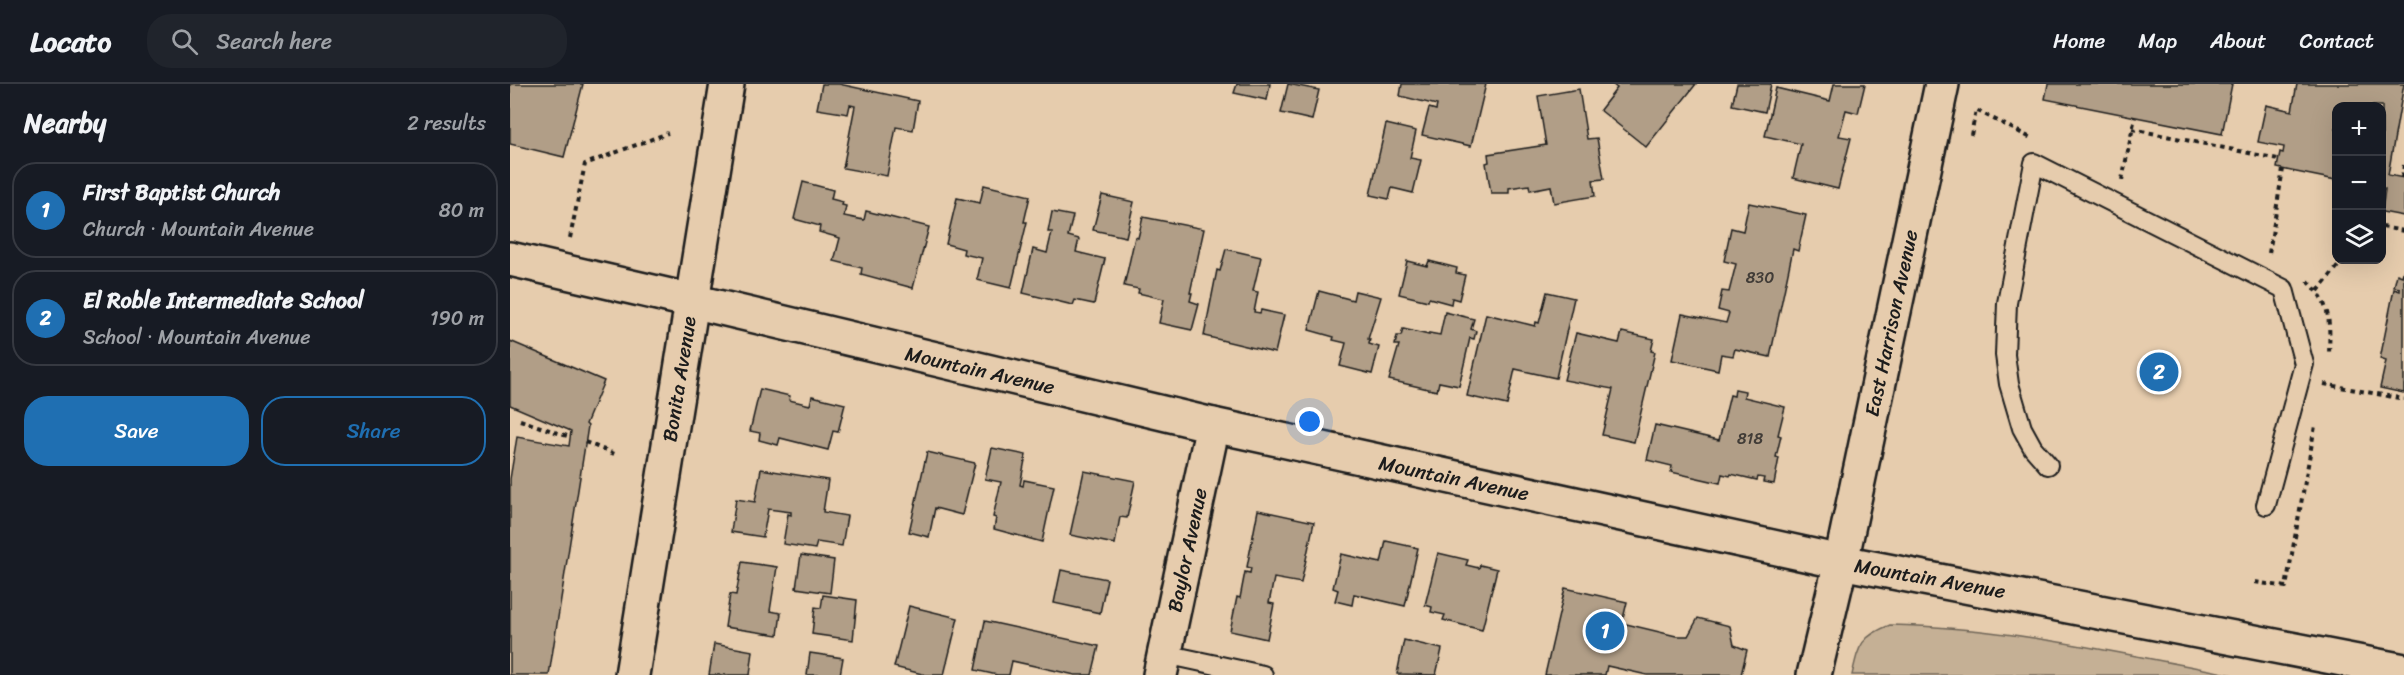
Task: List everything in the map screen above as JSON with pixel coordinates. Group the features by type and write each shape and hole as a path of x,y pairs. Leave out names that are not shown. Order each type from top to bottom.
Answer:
{"main road":[{"name":"Bonita Avenue","path":"632,675 727,84"},
{"name":"East Harrison Avenue","path":"1814,675 1841,562 1942,84"},
{"name":"Mountain Avenue","path":"510,259 1213,425 1841,562 2404,670"},
{"name":"Baylor Avenue","path":"1162,664 1213,425"}],"lane":[{"path":"2048,465 2032,448 2022,428 2008,384 2005,356 2007,303 2034,163 2284,289 2304,364 2266,505"},
{"path":"1162,664 1263,675"}],"path":[{"path":"2121,183 2135,117"},
{"path":"2132,129 2278,159"},
{"path":"570,238 585,164 668,133"},
{"path":"2402,178 2404,165"},
{"path":"2268,257 2283,169"},
{"path":"2386,228 2404,231"},
{"path":"2318,291 2340,264"},
{"path":"2324,384 2404,399"},
{"path":"520,420 570,437"},
{"path":"585,442 617,455"}],"shaded area":[{"path":"1890,625 1977,631 2063,642 2234,675 1852,675 1862,643 1872,634"}],"building":[{"path":"510,84 583,84 564,157 510,144"},
{"path":"822,84 839,84 918,101 913,130 896,127 887,176 843,168 855,106 850,105 848,114 817,109"},
{"path":"1237,84 1270,84 1267,100 1234,93"},
{"path":"1288,84 1319,90 1312,120 1281,113"},
{"path":"1402,84 1486,84 1471,146 1422,135 1429,108 1436,110 1437,105 1400,96"},
{"path":"1612,84 1696,84 1646,147 1600,110 1617,88"},
{"path":"1737,84 1771,84 1765,112 1732,105"},
{"path":"1834,84 1865,84 1858,113 1846,110 1839,136 1851,138 1838,189 1793,178 1801,144 1765,136 1776,88 1830,101"},
{"path":"2048,84 2232,84 2222,134 2045,99"},
{"path":"2297,84 2404,84 2388,175 2404,178 2404,216 2386,213 2386,102 2332,102 2332,179 2277,168 2280,152 2283,153 2284,147 2258,142 2266,105 2292,111"},
{"path":"1579,89 1587,139 1597,138 1604,179 1593,180 1595,196 1554,203 1551,186 1530,190 1529,185 1509,188 1509,193 1491,193 1486,163 1489,162 1488,154 1546,145 1538,96"},
{"path":"1386,124 1416,131 1410,158 1421,160 1413,193 1392,188 1389,199 1370,195"},
{"path":"803,182 833,190 831,199 843,202 842,205 846,206 844,216 864,220 866,211 929,227 913,288 861,274 862,268 834,261 840,238 819,232 820,226 794,219"},
{"path":"984,185 1030,196 1024,222 1027,222 1011,288 977,280 982,258 963,254 964,249 946,244 957,198 980,203"},
{"path":"1102,195 1134,202 1126,237 1093,230"},
{"path":"1749,203 1806,215 1798,251 1793,249 1770,357 1735,349 1733,356 1721,354 1718,370 1672,360 1682,314 1726,323 1729,313 1718,310 1722,291 1729,292 1736,264 1724,261 1731,228 1743,231"},
{"path":"1052,212 1073,216 1068,236 1079,239 1076,252 1105,259 1094,304 1075,300 1073,305 1023,293 1033,249 1047,253 1052,232 1048,232"},
{"path":"1143,217 1204,229 1190,293 1192,293 1190,301 1199,304 1192,330 1159,323 1164,299 1138,293 1139,289 1124,286 1135,237 1138,238"},
{"path":"1226,249 1261,257 1253,291 1258,292 1254,312 1260,313 1261,310 1284,315 1275,353 1204,336 1217,270 1220,271"},
{"path":"1407,261 1427,266 1429,261 1457,268 1456,273 1465,275 1459,300 1452,298 1451,304 1399,294"},
{"path":"2404,269 2404,393 2380,388 2386,361 2380,359 2394,289 2400,291 2400,288 2394,287 2397,274 2402,276"},
{"path":"1319,291 1353,300 1355,291 1381,297 1368,339 1370,339 1369,344 1379,347 1372,374 1340,366 1346,343 1309,330"},
{"path":"1547,292 1574,298 1556,378 1515,369 1507,405 1467,396 1486,314 1535,326 1536,322 1539,323"},
{"path":"1445,312 1474,319 1471,329 1476,331 1474,339 1470,338 1459,386 1439,382 1437,391 1389,380 1399,345 1395,345 1397,336 1401,336 1403,329 1440,335"},
{"path":"1622,332 1654,339 1651,351 1655,352 1634,442 1602,435 1613,389 1564,380 1576,333 1619,343"},
{"path":"510,341 604,381 586,424 588,426 549,675 510,675 510,479 517,437 569,446 571,431 510,405"},
{"path":"760,389 790,396 789,400 810,405 812,396 845,404 838,432 833,431 828,450 780,438 778,445 759,440 760,433 750,431"},
{"path":"1735,389 1745,391 1744,397 1785,407 1778,435 1781,436 1776,457 1779,458 1774,484 1763,482 1764,478 1758,477 1757,480 1731,474 1730,476 1722,474 1720,483 1671,472 1672,466 1647,460 1655,425 1719,440 1730,395 1734,396"},
{"path":"992,448 1026,455 1020,485 1023,486 1024,480 1054,486 1042,542 994,529 996,518 993,517 1001,482 985,479"},
{"path":"927,452 975,463 962,515 935,508 929,537 909,532"},
{"path":"761,469 828,480 823,512 847,516 842,546 817,542 815,549 783,544 788,514 791,515 791,512 768,509 763,537 731,532 736,499 755,502"},
{"path":"1084,471 1135,481 1127,518 1120,517 1115,544 1070,535"},
{"path":"1258,510 1314,522 1301,583 1274,578 1269,603 1274,604 1267,639 1230,631 1245,572 1250,573 1251,568 1247,567"},
{"path":"1386,541 1418,548 1405,606 1354,594 1352,605 1335,601 1338,590 1333,588 1341,554 1381,563"},
{"path":"1438,553 1468,560 1466,565 1497,569 1482,630 1443,620 1445,615 1431,612 1432,607 1425,605"},
{"path":"801,555 834,560 830,593 796,588"},
{"path":"742,562 777,567 770,611 781,613 778,635 725,627 730,594 736,595"},
{"path":"1061,570 1107,579 1100,613 1054,603"},
{"path":"1565,588 1627,602 1622,623 1676,636 1688,636 1698,618 1730,626 1734,645 1747,650 1741,675 1647,675 1607,666 1605,675 1545,675"},
{"path":"823,595 857,600 853,640 812,634 815,607 821,608"},
{"path":"909,606 958,618 944,675 926,675 894,667"},
{"path":"985,621 1099,646 1092,675 1075,675 1012,661 1009,675 975,670"},
{"path":"1404,640 1442,649 1436,675 1397,674"},
{"path":"714,644 753,651 750,675 709,675"},
{"path":"810,653 843,658 840,675 807,675"}],"place":[{"name":"El Roble Intermediate School","path":"2159,372"},
{"name":"First Baptist Church","path":"1605,631"}]}
